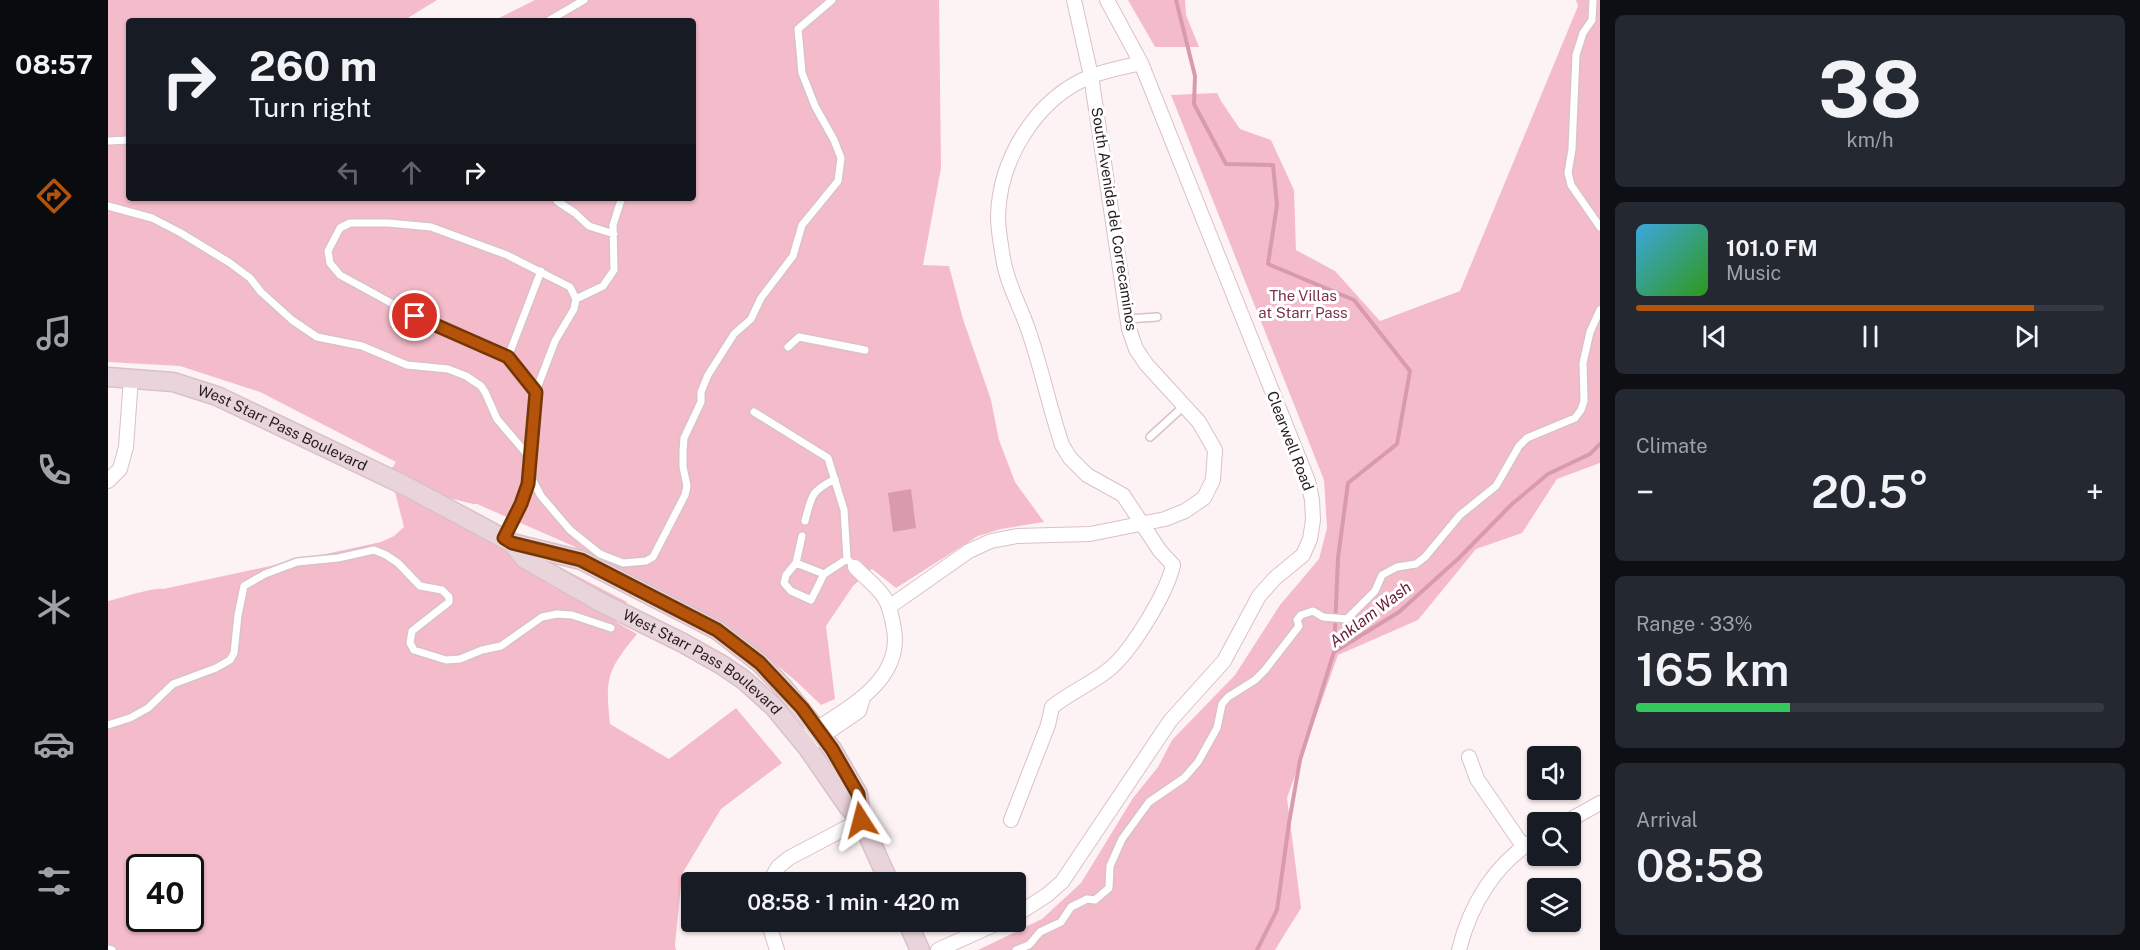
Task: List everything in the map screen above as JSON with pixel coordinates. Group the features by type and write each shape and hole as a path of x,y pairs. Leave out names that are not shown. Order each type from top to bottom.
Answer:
{"street":[{"name":"South Avenida del Correcaminos","path":"889,608 969,551 992,541 1017,536 1090,534 1165,519 1185,511 1204,498 1213,480 1215,450 1199,422 1146,364 1136,349 1127,319 1092,76 1074,0"},
{"name":"Clearwell Road","path":"1026,910 1062,882 1170,722 1224,661 1259,596 1275,578 1303,555 1310,539 1313,520 1308,481 1141,63 1107,0"},
{"path":"1011,820 1048,725 1052,707 1109,670 1128,650 1170,580 1173,565 1160,551 1123,495 1087,475 1070,458 1062,445 1030,333 1008,277 998,216 1002,186 1010,159 1029,125 1064,91 1092,76 1141,63"},
{"name":"West Starr Pass Boulevard","path":"108,377 173,382 217,396 404,485 508,540 581,560 717,630 760,663 802,708 832,749 858,794 861,820 884,872"},
{"path":"108,481 120,469 126,447 131,378"},
{"name":"West Starr Pass Boulevard","path":"508,540 525,559 600,602 723,665 744,680 774,707 804,743 847,805 861,820"},
{"path":"804,743 860,711 863,698 881,678 896,644 889,608 884,596 851,563"},
{"path":"1469,757 1477,779 1523,846"},
{"path":"1581,814 1600,803"},
{"path":"775,872 789,858 861,820"},
{"path":"1459,950 1477,901 1496,873 1527,844"},
{"path":"771,932 777,950"},
{"path":"912,932 920,950"},
{"path":"938,950 978,932"}],"lane":[{"path":"553,18 584,0"},
{"path":"108,206 152,218 181,232 250,278 261,292 292,320 317,337 362,346 407,365 448,369 466,376 481,386 497,418 525,453 530,472 541,496 570,530 589,547 607,558 623,563 646,561 653,556 686,495 684,438 701,402 701,392 708,375 734,334 751,319 761,298 793,256 802,225 838,181 841,158 815,106 802,73 798,29 832,0"},
{"path":"1593,0 1592,20 1583,33 1576,55 1572,149 1568,173 1571,185 1600,226"},
{"path":"108,141 126,140"},
{"path":"557,201 589,226 614,234"},
{"path":"576,299 603,286 614,270 613,225 621,201"},
{"path":"508,540 528,484 536,392 555,341 574,309 576,299 570,287 507,255 432,227 388,223 350,223 340,228 328,251 330,263 340,275 424,321 487,346 508,357 536,392"},
{"path":"508,357 541,271"},
{"path":"1016,950 1029,945 1040,932 1061,922 1071,907 1087,899 1095,900 1109,888 1110,866 1122,839 1149,802 1184,777 1198,762 1217,729 1222,704 1265,670 1299,626 1297,620 1301,615 1313,611 1323,617 1347,619 1375,591 1382,575 1397,567 1416,564 1425,557 1460,516 1496,486 1519,446 1527,438 1575,418 1584,401 1584,363 1590,332 1600,310"},
{"path":"1127,319 1157,316"},
{"path":"789,347 799,337 865,350"},
{"path":"1150,437 1184,406"},
{"path":"754,412 828,458 835,479 844,510 851,563 824,574 811,600 786,588 784,583 786,575 796,563 802,536"},
{"path":"805,521 812,494 835,479"},
{"path":"108,725 130,718 148,708 173,684 216,668 230,660 234,653 244,586 265,574 297,562 338,558 374,550 398,564 420,586 447,593 449,602 418,624 410,638 410,644 414,650 446,660 460,659 482,650 501,646 536,621 551,615 572,615 611,628"},
{"path":"796,563 824,574"}],"green space":[{"path":"108,0 437,0 408,18 126,18 126,201 696,201 696,18 499,18 535,0 939,0 941,168 923,265 949,266 963,319 991,400 999,440 1015,482 1044,522 1001,529 978,536 896,588 872,569 853,586 826,626 835,699 821,705 748,641 573,546 477,504 405,487 627,602 616,622 637,634 619,657 610,675 608,695 610,724 669,759 736,708 782,763 721,809 683,872 681,872 676,950 108,950 108,601 145,591 381,542 394,536 404,527 392,480 386,477 396,462 260,392 180,366 108,362"},
{"path":"1128,0 1185,0 1186,15 1199,47 1155,47"},
{"name":"The Villas at Starr Pass","path":"1576,0 1600,0 1600,463 1557,479 1522,533 1476,549 1418,620 1338,655 1287,798 1301,908 1275,950 978,950 1015,932 1026,932 1026,927 1042,919 1081,883 1133,798 1158,767 1172,740 1235,675 1280,605 1319,559 1327,528 1324,480 1171,95 1217,93 1240,129 1271,140 1294,190 1296,250 1335,271 1380,321 1460,291 1578,6"}],"shaded area":[{"path":"911,489 916,528 893,532 888,493"}],"waterway":[{"path":"1176,0 1195,76 1194,104 1226,164 1273,165 1277,205 1268,264 1354,300 1410,371 1397,444 1348,483 1338,558 1334,652"},
{"name":"Anklam Wash","path":"1257,950 1277,910 1300,760 1334,652 1399,612 1459,558 1512,504 1548,474 1590,454 1600,444"}],"route":[{"path":"415,316 508,357 536,392 532,460 528,484 504,538 512,543 581,560 717,630 760,663 802,708 832,749 858,794 861,820"}]}
